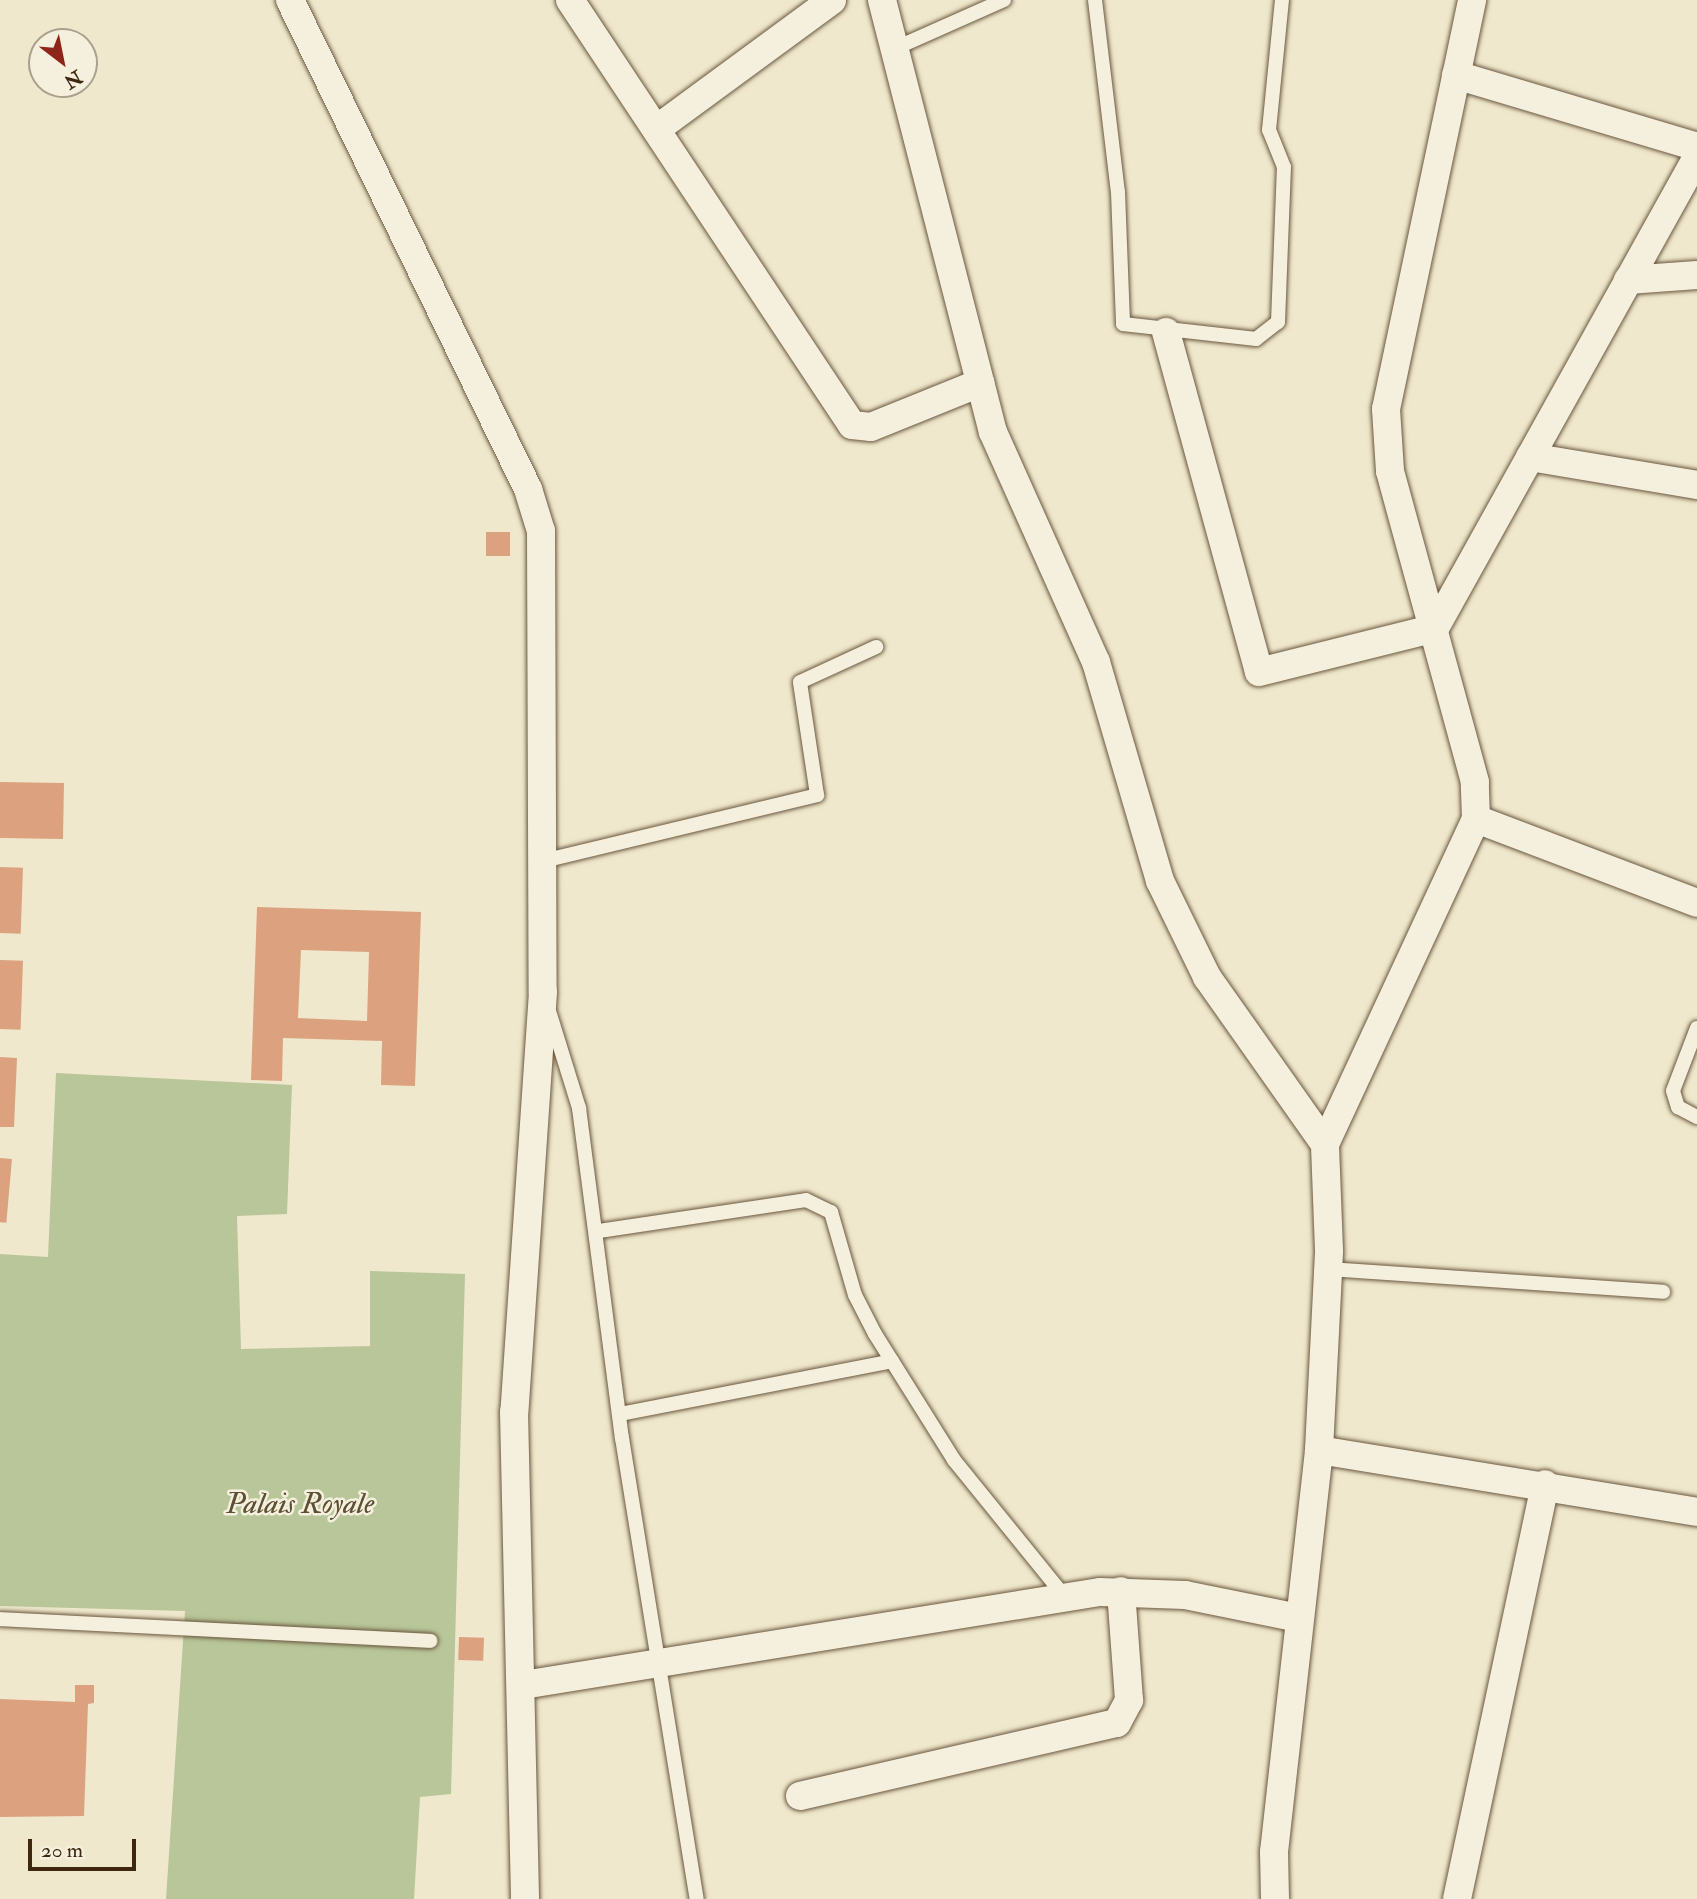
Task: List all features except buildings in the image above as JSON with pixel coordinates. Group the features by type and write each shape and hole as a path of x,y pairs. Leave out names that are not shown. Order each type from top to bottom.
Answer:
{"street":[{"path":"570,0 658,128 852,425 871,427 980,383"},
{"path":"658,128 832,0"},
{"path":"882,0 898,47 980,383 1023,510 1096,662 1160,881 1180,928 1325,1144"},
{"path":"1275,1899 1299,1618 1319,1450 1328,1269 1325,1144 1476,819 1475,782 1390,471 1386,409 1472,0"},
{"path":"301,4 528,489 541,531 542,992 514,1412 523,1685 525,1899"},
{"path":"1456,75 1697,147"},
{"path":"1166,332 1259,672 1435,628 1697,157"},
{"path":"1628,280 1697,275"},
{"path":"1530,457 1697,485"},
{"path":"1476,819 1697,903"},
{"path":"1319,1450 1545,1484 1697,1513"},
{"path":"1457,1899 1545,1484"},
{"path":"523,1685 660,1667 1064,1596 1121,1591 1185,1595 1299,1618"},
{"path":"800,1796 1117,1723 1129,1700 1121,1591"}],"lane":[{"path":"898,47 1004,0"},
{"path":"1095,0 1118,192 1120,314 1134,329 1256,339 1278,322 1284,167 1269,130 1282,0"},
{"path":"543,861 817,795 800,682 876,647"},
{"path":"542,992 579,1108 598,1231 620,1415 697,1899"},
{"path":"1697,1028 1673,1091 1678,1107 1697,1117"},
{"path":"598,1231 806,1200 819,1204 838,1226 855,1295 892,1361 961,1470 1064,1596"},
{"path":"1328,1269 1663,1292"},
{"path":"620,1415 892,1361"},
{"path":"0,1619 430,1641"}],"green space":[{"name":"Palais Royale","path":"56,1073 292,1085 287,1214 237,1216 241,1349 370,1346 370,1271 465,1274 451,1794 420,1797 414,1899 166,1899 185,1611 0,1606 0,1254 48,1257"}]}
